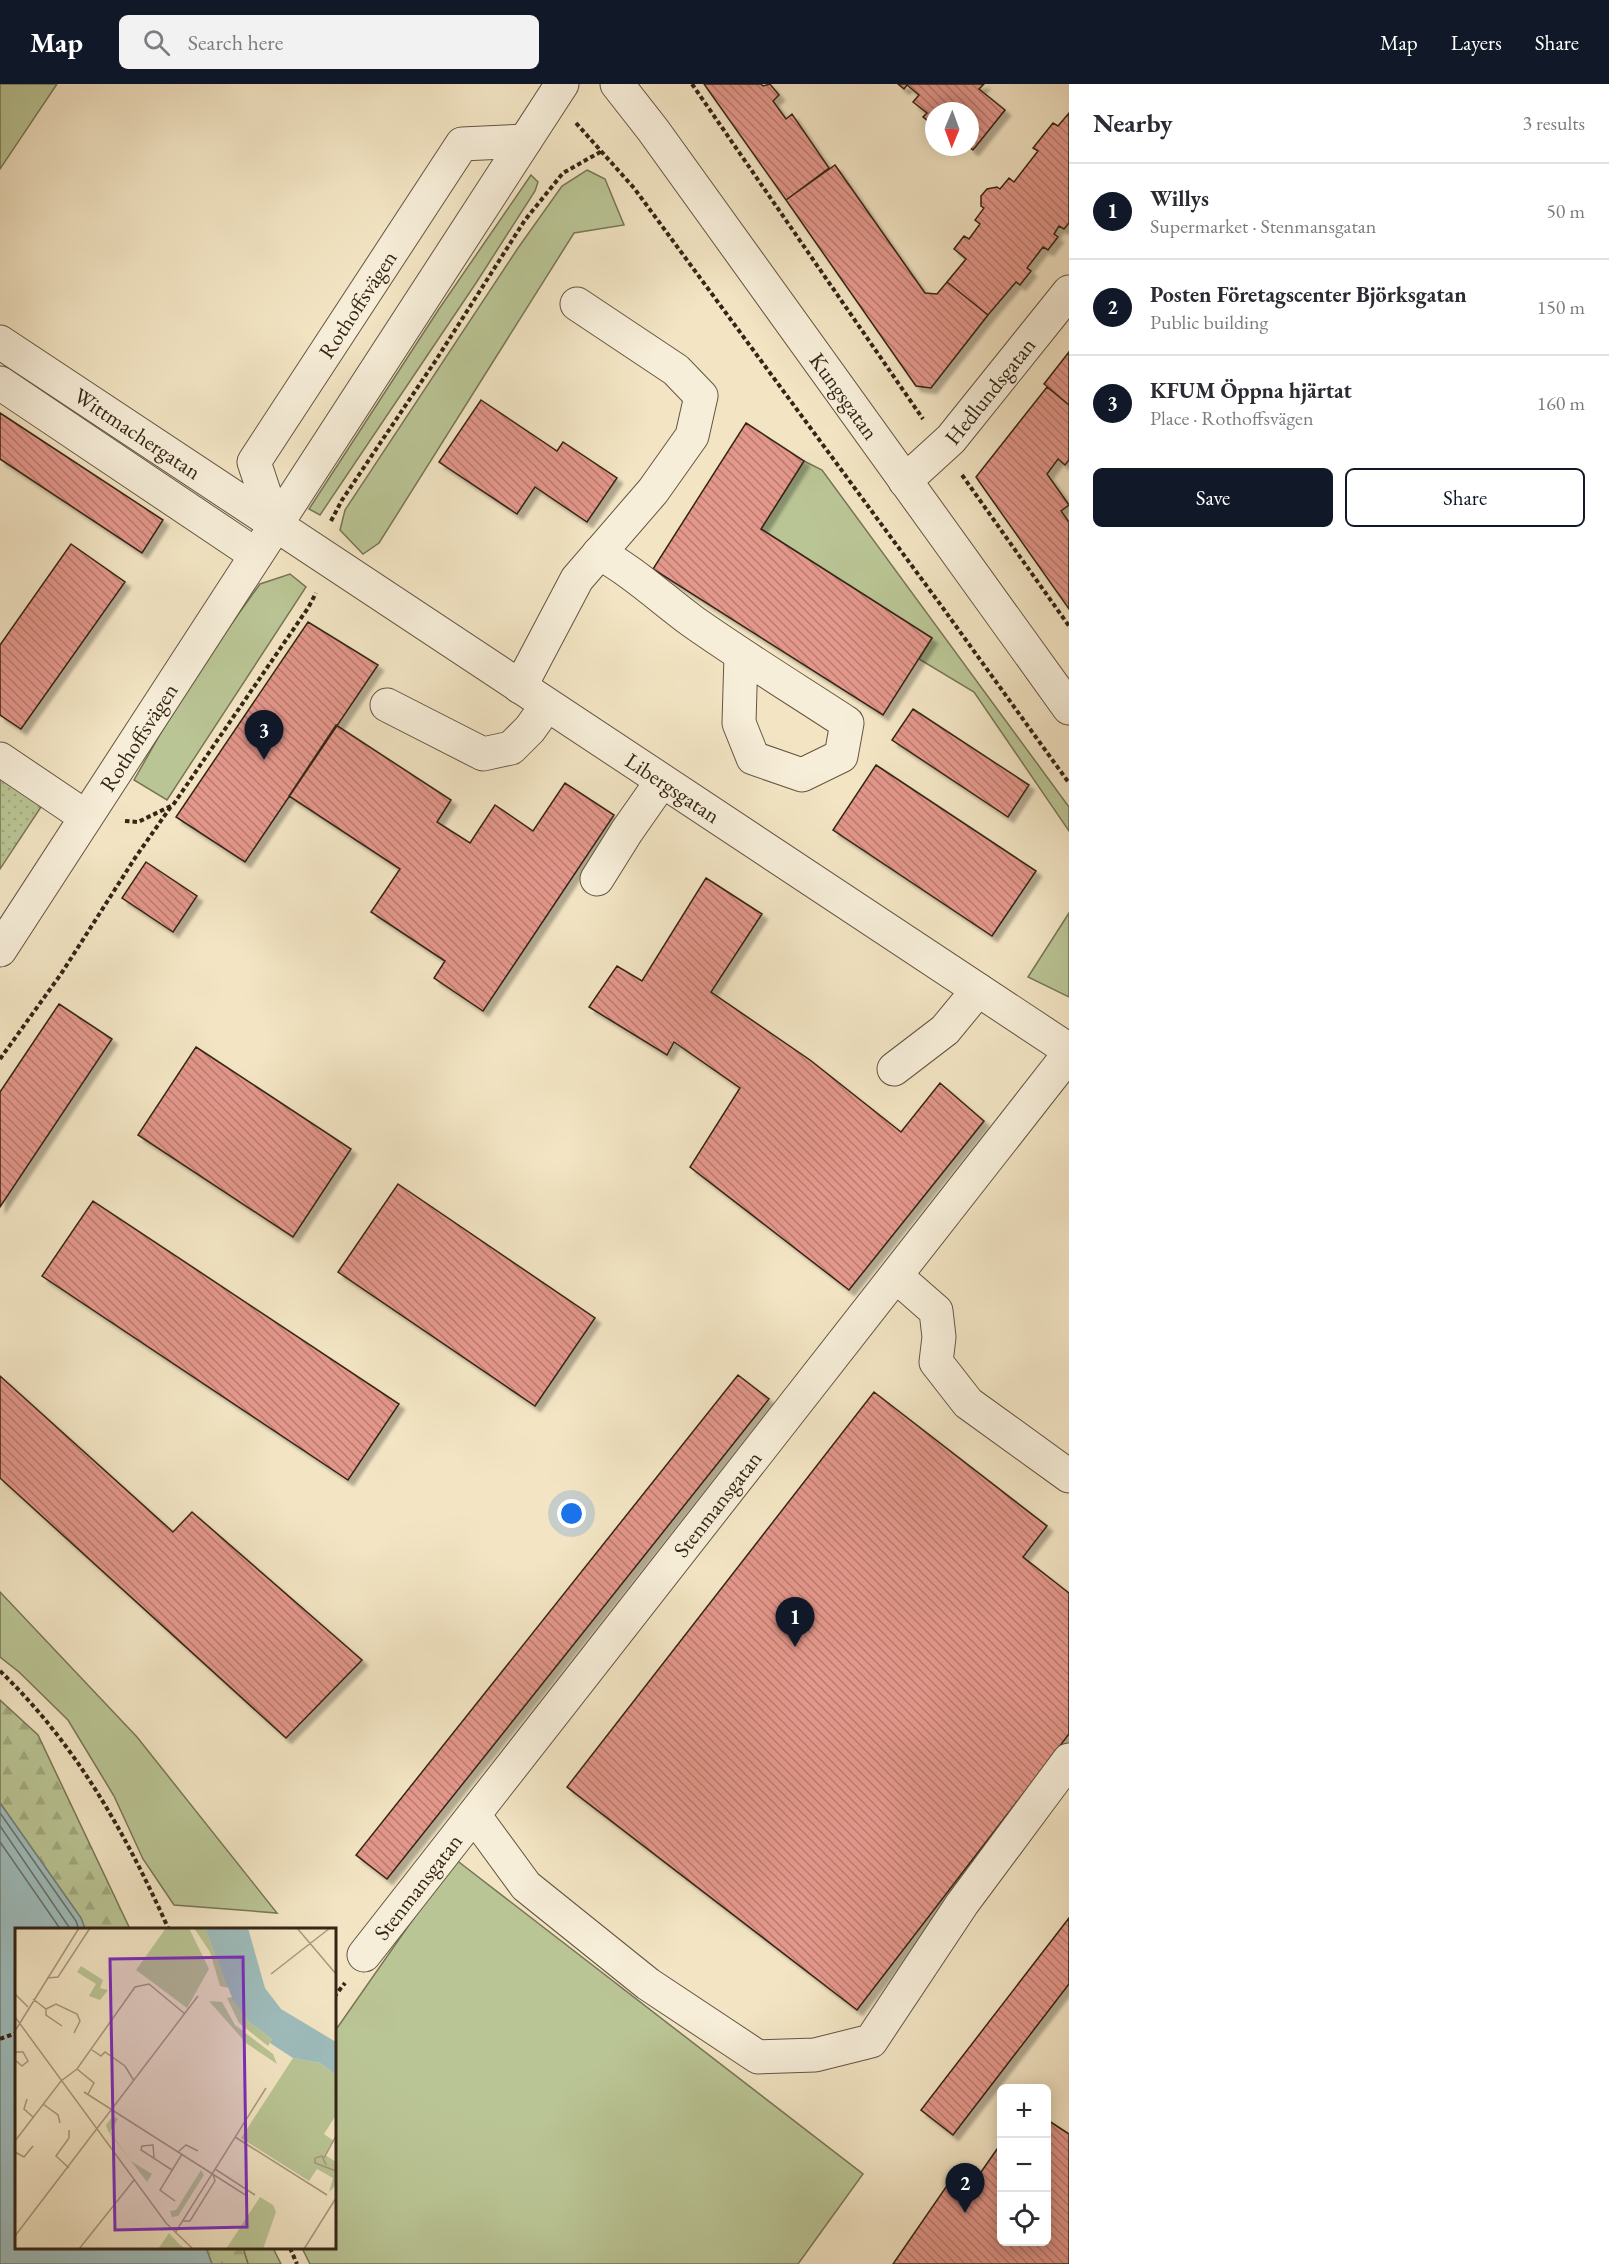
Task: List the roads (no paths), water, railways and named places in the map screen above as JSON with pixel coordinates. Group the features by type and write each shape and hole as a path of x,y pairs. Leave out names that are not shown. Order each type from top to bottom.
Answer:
{"street":[{"name":"Kungsgatan","path":"617,84 653,130 1069,708"},
{"name":"Rothoffsvägen","path":"0,950 557,91"},
{"name":"Rothoffsvägen","path":"275,525 254,462 462,144 525,141"},
{"name":"Hedlundsgatan","path":"905,481 942,447 1029,344 1069,292"},
{"path":"520,687 577,579 653,490 692,436 701,396 676,370 577,304"},
{"name":"Wittmachergatan","path":"0,342 275,525"},
{"name":"Wittmachergatan","path":"0,383 256,555"},
{"name":"Libergsgatan","path":"275,525 1069,1052"},
{"path":"599,553 615,562 741,656"},
{"path":"387,705 483,754 511,748 530,729 547,705"},
{"path":"0,759 86,817"},
{"path":"597,879 662,781"},
{"path":"894,1068 945,1030 978,990"},
{"name":"Stenmansgatan","path":"364,1955 1069,1052"},
{"path":"896,1276 936,1311 939,1337 936,1362 968,1403 1069,1476"},
{"path":"474,1815 526,1886 648,1984 758,2057 815,2055 871,2041 962,1904 1069,1760"}],"water":[{"path":"0,1803 81,1918 85,1928 15,1928 15,2249 206,2249 212,2264 0,2264"}],"place":[{"name":"KFUM Öppna hjärtat","path":"264,760"},
{"name":"Willys","path":"795,1647"},
{"name":"Posten Företagscenter Björksgatan","path":"965,2213"}]}
